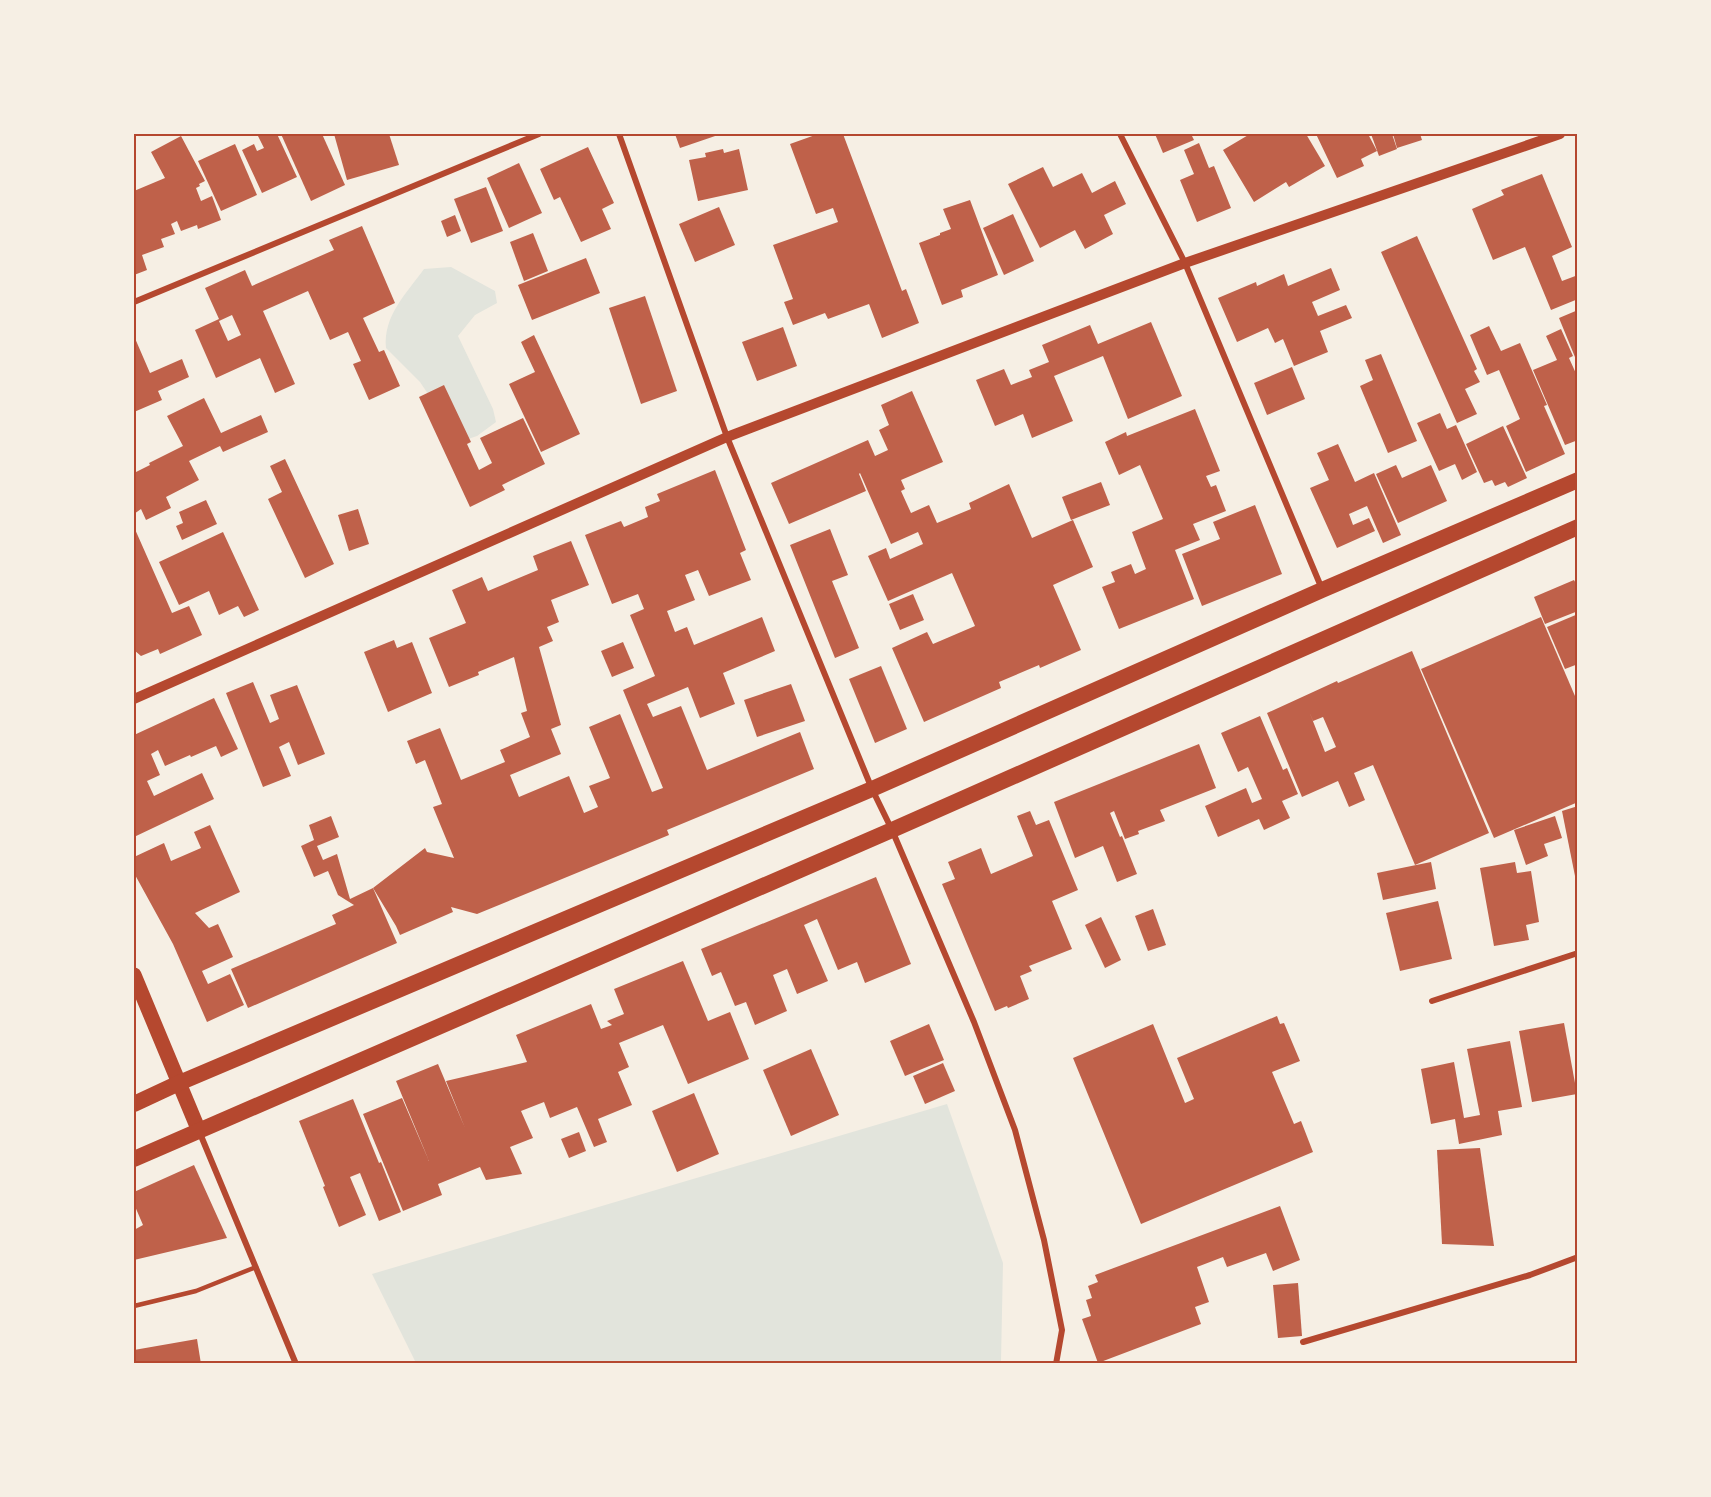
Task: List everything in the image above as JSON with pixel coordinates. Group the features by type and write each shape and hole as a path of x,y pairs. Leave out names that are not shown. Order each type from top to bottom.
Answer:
{"highway":[{"path":"134,1104 872,789 1322,590 1578,480"},
{"path":"134,1159 892,830 1578,527"}],"main road":[{"path":"134,975 199,1131"}],"street":[{"path":"134,302 539,134"},
{"path":"619,134 727,437 872,789 892,830 974,1022 1015,1130 1044,1240 1062,1330 1056,1364"},
{"path":"1120,134 1185,263 1322,590"},
{"path":"134,699 727,437 1185,263 1560,134"},
{"path":"1432,1001 1578,953"},
{"path":"199,1131 296,1364"},
{"path":"1303,1342 1530,1275 1578,1257"}],"lane":[{"path":"134,1306 196,1291 256,1267"}],"shaded area":[{"path":"451,267 495,291 497,303 475,315 458,336 493,409 496,422 477,436 465,440 455,434 420,382 386,348 386,336 392,316 424,269"},
{"path":"947,1104 1003,1263 1001,1361 986,1364 416,1363 372,1274"}],"building":[{"path":"257,134 277,134 297,177 262,193 242,150 254,144 257,151 264,148"},
{"path":"281,134 322,134 345,185 311,201"},
{"path":"334,134 389,134 399,165 347,180"},
{"path":"675,134 721,134 680,148"},
{"path":"818,134 843,134 902,291 906,289 919,323 882,338 869,304 828,319 825,313 793,325 784,302 793,299 773,245 838,222 833,208 816,214 790,144"},
{"path":"1155,134 1191,134 1194,140 1163,153"},
{"path":"1250,134 1306,134 1325,166 1289,187 1286,182 1254,202 1223,150"},
{"path":"1316,134 1368,134 1377,151 1361,159 1364,166 1337,178"},
{"path":"1371,134 1392,134 1397,149 1379,156"},
{"path":"1393,134 1420,134 1422,140 1397,148"},
{"path":"181,136 205,181 196,188 201,201 212,196 221,220 198,229 197,225 181,231 177,221 171,224 175,234 161,239 164,247 142,255 147,270 134,275 134,191 165,178 151,152"},
{"path":"1199,143 1209,168 1214,166 1231,208 1197,222 1180,180 1194,174 1184,150"},
{"path":"235,144 257,195 221,211 198,161"},
{"path":"588,147 614,203 602,209 611,229 581,242 560,197 554,200 540,169"},
{"path":"723,149 724,153 739,149 748,190 698,201 689,160 706,157 705,153"},
{"path":"519,163 542,213 509,228 487,178"},
{"path":"1043,167 1053,187 1082,173 1092,193 1115,181 1126,204 1104,215 1113,234 1085,249 1075,230 1040,248 1008,184"},
{"path":"1542,174 1572,247 1552,256 1562,281 1578,275 1578,299 1551,310 1525,247 1493,260 1472,209 1504,195 1501,190"},
{"path":"486,187 503,231 471,243 454,199"},
{"path":"970,200 998,275 961,290 963,297 942,305 919,243 951,229 943,209"},
{"path":"719,207 735,245 695,262 679,224"},
{"path":"1013,214 1034,261 1004,275 983,228"},
{"path":"455,215 461,231 447,237 441,221"},
{"path":"362,226 395,303 363,318 379,352 384,350 400,386 369,400 353,364 361,361 348,332 330,340 308,291 263,311 295,384 275,393 260,358 216,378 195,330 219,319 205,288 245,270 252,286 334,250 329,240","holes":["232,315 241,335 228,341 219,321"]},
{"path":"533,233 548,271 524,281 510,242"},
{"path":"1417,236 1477,369 1474,371 1480,382 1465,389 1477,414 1457,423 1381,252"},
{"path":"586,258 600,293 532,320 518,285"},
{"path":"1331,268 1340,290 1312,302 1318,316 1346,305 1352,318 1320,331 1328,352 1294,366 1283,339 1275,343 1268,328 1237,342 1218,298 1256,282 1257,286 1284,274 1288,286"},
{"path":"645,296 677,391 641,404 609,308"},
{"path":"1578,310 1578,362 1577,362 1559,318"},
{"path":"1151,322 1182,396 1128,419 1103,356 1054,376 1073,421 1032,438 1023,414 995,426 976,380 1004,369 1011,385 1032,377 1029,370 1049,362 1042,345 1090,325 1098,344"},
{"path":"1489,326 1501,351 1520,343 1565,454 1526,472 1506,426 1520,419 1499,370 1487,375 1470,335"},
{"path":"783,327 797,366 757,381 742,342"},
{"path":"1561,329 1573,356 1569,358 1578,378 1578,440 1565,445 1533,370 1557,360 1546,336"},
{"path":"534,335 580,434 541,452 509,384 535,372 521,342"},
{"path":"134,336 150,373 182,359 189,377 158,391 162,400 134,412"},
{"path":"1381,354 1417,441 1388,453 1360,386 1373,380 1365,360"},
{"path":"1292,367 1305,399 1267,415 1254,383"},
{"path":"444,385 471,442 467,444 479,470 492,463 480,438 523,418 545,464 502,485 505,490 470,507 419,397"},
{"path":"912,391 943,462 901,480 905,489 901,491 911,513 929,505 937,523 971,509 969,503 1009,484 1032,538 1073,520 1093,567 1053,585 1081,650 1040,668 1039,665 999,682 1001,688 924,722 892,648 927,632 933,644 975,626 952,573 888,601 868,556 886,548 890,559 923,544 918,532 891,544 860,473 866,491 789,524 771,483 868,440 875,456 888,450 879,430 889,425 881,405"},
{"path":"204,398 221,433 261,415 268,432 223,452 220,446 189,461 199,480 166,497 171,508 146,520 141,509 134,514 134,473 183,446 167,416"},
{"path":"1195,409 1220,471 1206,476 1211,487 1216,485 1226,511 1193,524 1200,540 1175,550 1194,599 1119,629 1102,587 1115,582 1111,572 1131,564 1135,574 1146,569 1132,532 1163,519 1140,465 1119,475 1105,442 1126,432 1127,436"},
{"path":"1440,413 1447,429 1456,425 1477,472 1462,480 1455,464 1439,471 1417,423"},
{"path":"1503,426 1527,478 1508,487 1505,482 1495,486 1492,480 1484,483 1466,444"},
{"path":"1338,444 1355,482 1374,473 1401,535 1383,543 1367,506 1349,514 1353,525 1369,518 1375,531 1337,548 1310,488 1329,480 1317,453"},
{"path":"285,459 334,564 305,578 268,499 282,492 270,466"},
{"path":"1396,465 1402,478 1431,465 1447,501 1398,523 1376,474"},
{"path":"715,470 746,550 740,553 751,580 709,596 698,570 685,575 695,600 667,611 675,632 687,627 694,645 762,617 775,651 723,673 735,704 700,718 688,687 647,704 653,717 681,706 707,770 800,732 814,769 667,830 669,835 477,914 451,907 453,912 400,935 373,888 425,848 427,852 454,858 433,807 442,804 425,760 416,764 407,741 440,728 461,780 505,762 500,750 530,737 521,713 527,711 514,657 449,687 429,638 466,623 452,590 482,577 488,591 538,570 533,556 571,541 589,585 551,600 559,622 547,627 553,641 539,647 561,725 551,729 561,754 510,775 519,797 569,776 584,813 598,807 589,786 610,778 589,727 620,714 652,792 663,788 623,690 655,676 630,615 644,609 638,594 612,604 585,535 621,521 624,527 648,517 645,507 660,501 657,494"},
{"path":"1101,482 1110,505 1071,520 1062,497"},
{"path":"206,500 217,524 182,540 176,526 183,523 179,512"},
{"path":"1255,505 1282,574 1202,606 1182,554 1220,539 1213,522"},
{"path":"358,509 369,544 349,551 338,515"},
{"path":"134,527 172,613 189,606 202,635 160,654 158,649 141,656 134,650 134,600 136,600 134,593"},
{"path":"830,529 848,575 832,581 859,648 835,658 790,545"},
{"path":"223,532 259,610 244,617 238,606 219,615 209,591 179,605 159,562"},
{"path":"1574,580 1578,587 1578,611 1545,624 1534,597"},
{"path":"913,594 924,620 900,630 889,604"},
{"path":"1578,614 1578,664 1565,669 1547,627"},
{"path":"1541,617 1578,703 1578,802 1494,838 1421,669"},
{"path":"394,640 397,648 412,642 432,693 388,712 364,652"},
{"path":"623,642 634,668 612,677 601,651"},
{"path":"1412,651 1489,833 1415,865 1373,765 1354,773 1365,800 1349,807 1338,781 1302,797 1267,713 1337,681 1338,683","holes":["1309,711 1313,721 1323,717 1336,747 1325,752"]},
{"path":"881,666 907,729 875,743 849,679"},
{"path":"253,682 270,723 279,719 270,695 297,685 325,754 298,765 289,742 279,747 291,776 263,787 226,693"},
{"path":"791,684 805,721 757,737 744,700"},
{"path":"214,698 238,749 221,757 216,746 165,766 158,750 151,754 160,775 147,781 154,796 202,773 214,799 134,837 134,735"},
{"path":"1260,716 1283,770 1287,768 1298,794 1282,801 1290,818 1264,830 1259,819 1218,837 1205,806 1246,788 1252,803 1262,799 1248,767 1238,772 1221,733"},
{"path":"1199,744 1216,788 1160,810 1165,821 1138,831 1139,834 1125,839 1114,811 1110,813 1137,874 1117,882 1103,846 1075,858 1054,802"},
{"path":"1578,806 1578,881 1576,881 1562,811"},
{"path":"1030,811 1036,825 1049,820 1078,890 1052,901 1072,949 1029,966 1032,971 1020,976 1029,999 995,1011 942,884 955,879 948,862 981,848 991,874 1033,856 1017,816"},
{"path":"331,816 339,837 317,846 323,860 337,854 350,899 373,888 397,943 248,1008 231,969 336,924 332,915 354,905 338,895 328,871 314,877 301,846 314,840 309,825"},
{"path":"1555,816 1562,838 1544,844 1548,856 1526,865 1514,830"},
{"path":"210,825 240,892 195,913 209,928 218,924 233,957 202,971 208,984 230,974 244,1005 207,1022 173,944 134,873 134,857 164,843 171,861 201,848 194,832"},
{"path":"1431,862 1436,889 1383,900 1377,873"},
{"path":"1515,862 1517,873 1531,871 1539,922 1526,925 1529,940 1494,946 1480,868"},
{"path":"876,877 911,964 865,983 857,962 838,970 817,919 804,925 828,981 797,994 787,969 773,975 787,1011 755,1025 746,1002 735,1006 721,972 712,976 701,949"},
{"path":"1438,901 1452,959 1400,971 1386,913"},
{"path":"1153,909 1166,945 1148,951 1135,916"},
{"path":"1101,917 1121,960 1105,968 1085,925"},
{"path":"683,961 708,1021 730,1012 749,1059 688,1084 663,1025 619,1043 629,1067 618,1072 632,1105 598,1119 607,1142 594,1147 577,1107 550,1118 544,1102 521,1111 533,1138 510,1147 522,1174 486,1180 480,1167 438,1184 442,1195 403,1211 363,1114 402,1098 429,1161 396,1081 438,1064 465,1128 446,1081 527,1062 516,1035 591,1004 601,1029 612,1025 607,1021 624,1014 614,989"},
{"path":"1277,1016 1280,1024 1284,1023 1300,1061 1272,1072 1294,1124 1301,1121 1313,1152 1141,1224 1073,1058 1153,1024 1185,1103 1194,1099 1177,1058"},
{"path":"1564,1023 1577,1094 1532,1102 1519,1031"},
{"path":"929,1024 944,1060 905,1076 890,1041"},
{"path":"1510,1041 1522,1107 1498,1111 1502,1135 1459,1144 1455,1119 1431,1124 1421,1069 1454,1062 1464,1118 1480,1115 1467,1049"},
{"path":"811,1049 839,1115 791,1136 763,1070"},
{"path":"943,1063 955,1091 925,1104 913,1076"},
{"path":"694,1093 719,1154 677,1172 652,1111"},
{"path":"353,1099 401,1212 379,1221 360,1173 350,1177 366,1215 339,1227 299,1121"},
{"path":"579,1132 586,1151 569,1158 561,1139"},
{"path":"1480,1148 1494,1246 1442,1244 1437,1150"},
{"path":"194,1165 227,1238 134,1260 134,1230 143,1225 134,1204 134,1192"},
{"path":"1280,1206 1300,1260 1273,1271 1266,1253 1227,1267 1223,1257 1197,1267 1209,1302 1195,1307 1201,1324 1098,1363 1082,1319 1091,1316 1086,1300 1092,1298 1088,1286 1098,1282 1095,1275"},
{"path":"1298,1283 1302,1336 1278,1338 1273,1285"},
{"path":"197,1339 201,1364 134,1364 134,1350"}]}
